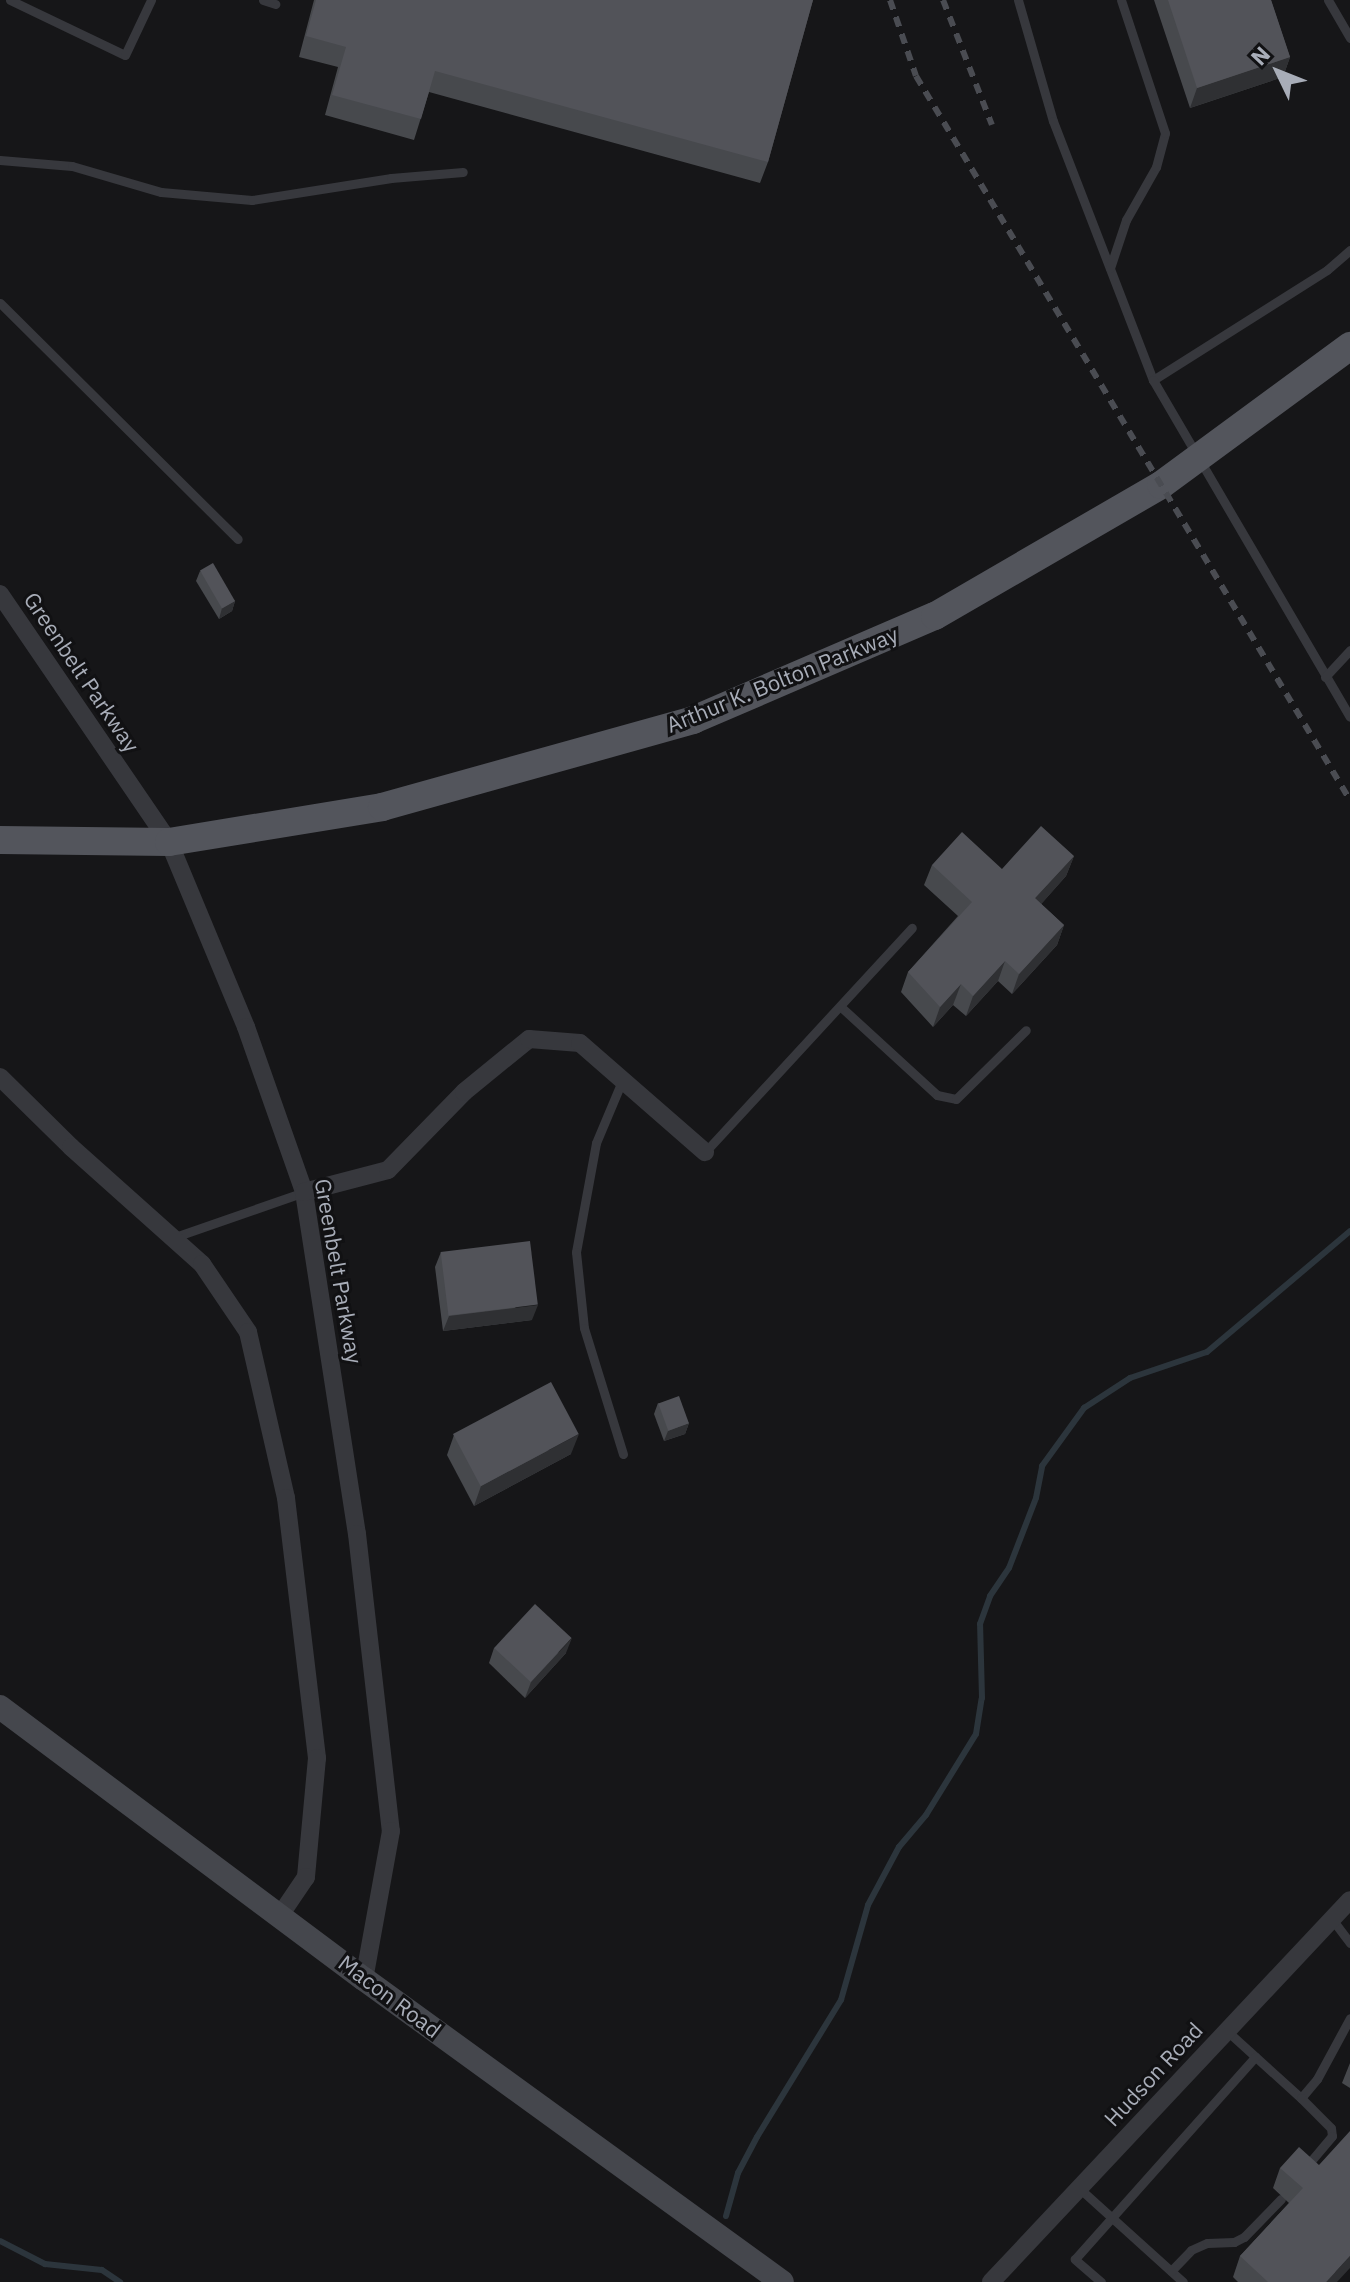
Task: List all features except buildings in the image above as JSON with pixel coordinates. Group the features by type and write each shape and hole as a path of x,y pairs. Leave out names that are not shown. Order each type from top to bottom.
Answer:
{"main road":[{"name":"Arthur K. Bolton Parkway","path":"0,840 169,842 382,807 693,720 935,616 1161,485 1350,346"},
{"name":"Macon Road","path":"0,1707 364,1979 782,2282"}],"street":[{"name":"Greenbelt Parkway","path":"0,594 169,842 246,1027 304,1192 357,1534 391,1831 364,1979"},
{"path":"304,1192 388,1170 464,1092 529,1039 580,1043 705,1152"},
{"path":"0,1077 202,1264 248,1332 286,1498 317,1758 306,1877 281,1914"},
{"name":"Hudson Road","path":"991,2282 1350,1900"}],"lane":[{"path":"10,0 125,55 151,0"},
{"path":"263,0 275,4"},
{"path":"1018,0 1053,121 1153,380 1350,717"},
{"path":"1110,268 1126,220 1156,167 1165,133 1121,0"},
{"path":"1328,0 1350,38"},
{"path":"0,160 72,166 161,192 252,200 391,178 463,172"},
{"path":"1153,380 1327,270 1350,250"},
{"path":"0,303 238,539"},
{"path":"1325,677 1350,650"},
{"path":"705,1152 912,928"},
{"path":"841,1007 937,1095 956,1099 1026,1030"},
{"path":"622,1081 596,1143 576,1252 584,1328 623,1454"},
{"path":"172,1238 304,1192"},
{"path":"1332,1919 1350,1943"},
{"path":"1301,2098 1317,2079 1350,2018"},
{"path":"1227,2031 1331,2128 1332,2136 1302,2174"},
{"path":"1101,2282 1075,2259 1255,2057"},
{"path":"1079,2188 1183,2282"},
{"path":"1171,2271 1191,2250 1207,2243 1234,2242 1244,2237 1281,2199"}],"waterway":[{"path":"726,2216 738,2173 757,2137 841,2000 868,1905 899,1847 926,1815 976,1734 982,1698 980,1624 990,1596 1009,1568 1036,1498 1042,1466 1084,1408 1130,1378 1207,1352 1350,1231"},
{"path":"0,2241 45,2264 102,2270 120,2282"}],"railway":[{"path":"890,0 916,76 1350,800"},
{"path":"943,0 992,125"}]}
